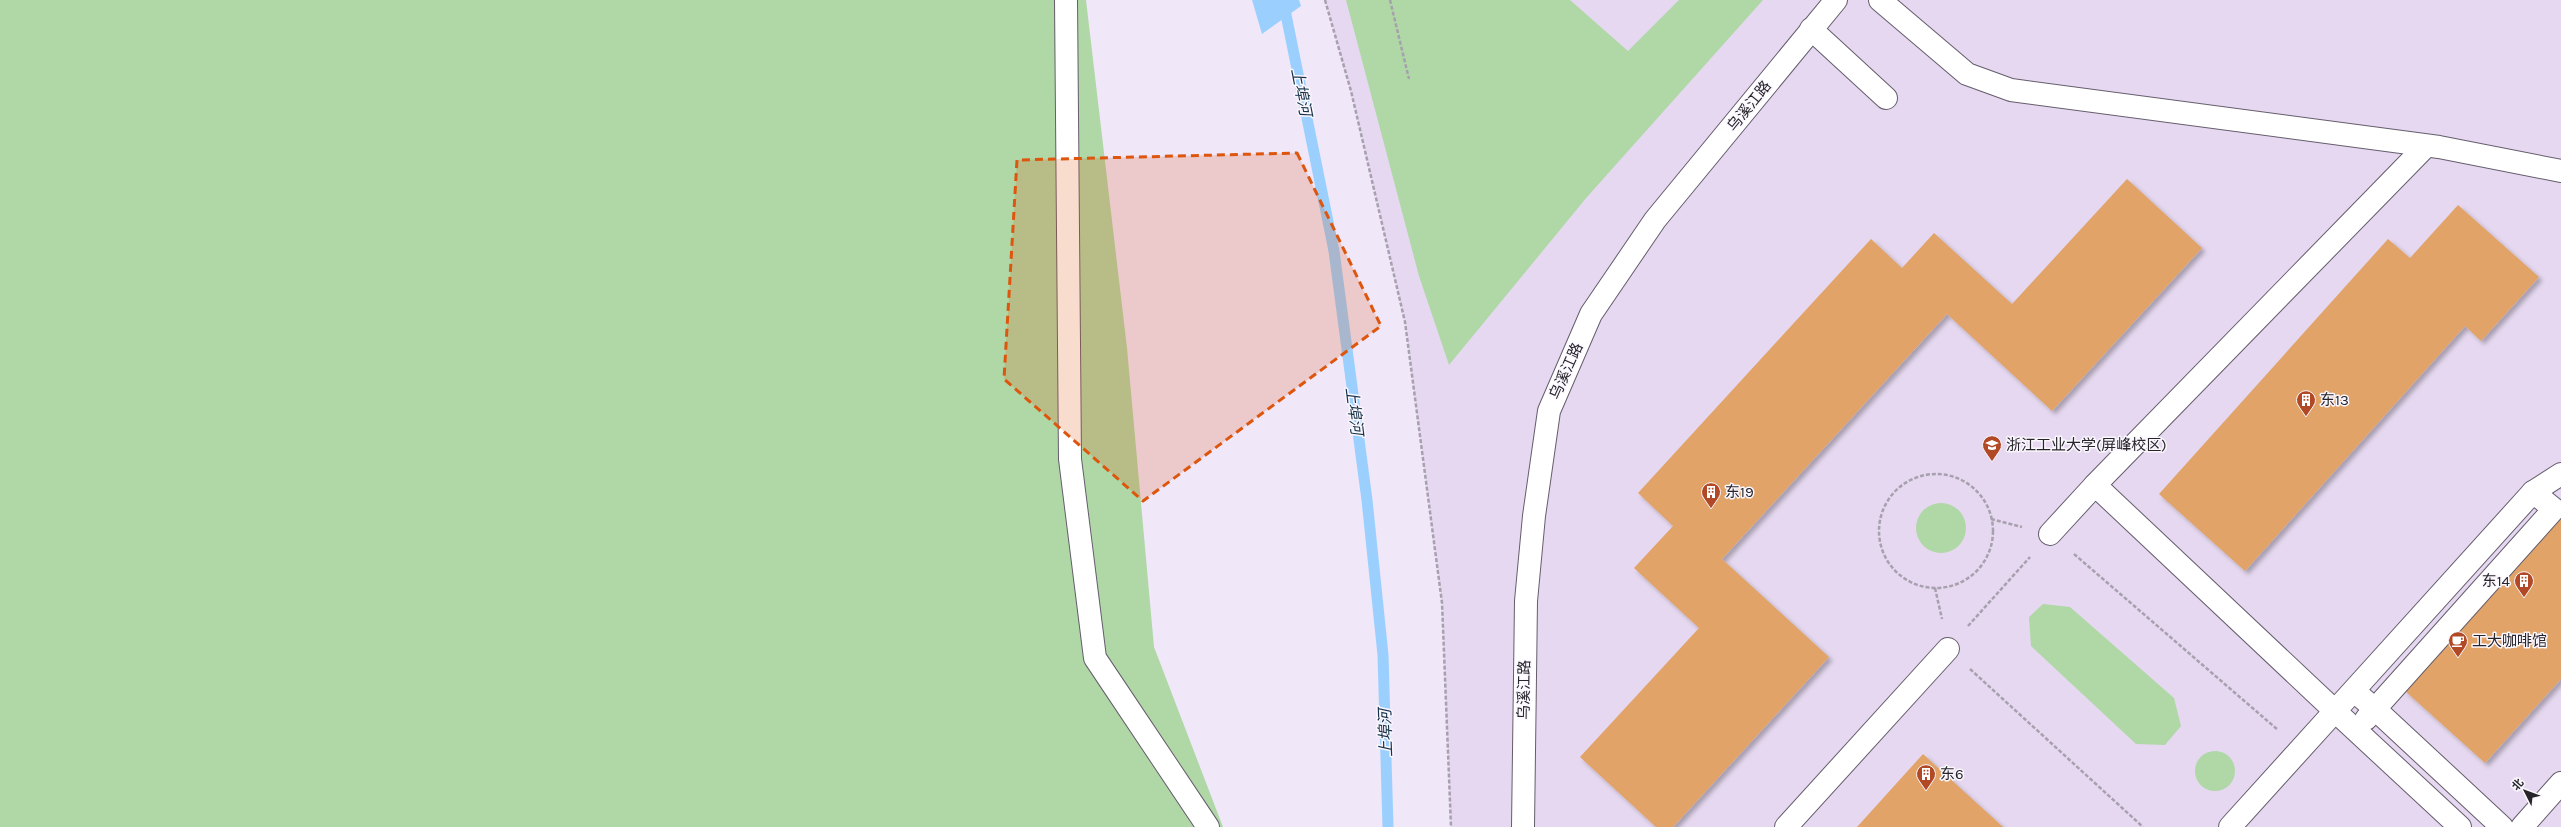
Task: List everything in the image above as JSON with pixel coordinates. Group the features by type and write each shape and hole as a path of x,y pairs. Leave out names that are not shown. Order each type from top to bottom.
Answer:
{"street":[{"path":"1066,0 1070,459 1095,658 1208,827"},
{"name":"乌溪江路","path":"1523,827 1526,601 1534,516 1549,411 1591,314 1655,220 1836,0"},
{"path":"1880,0 1966,74 2011,90 2425,147 2440,147 2561,171"},
{"path":"1811,29 1886,98"},
{"path":"2050,534 2095,485 2425,147"},
{"path":"2230,827 2336,712 2533,492 2561,474"},
{"path":"2095,485 2460,827"},
{"path":"2357,731 2375,709 2558,506 2533,492"},
{"path":"1786,827 1948,649"},
{"path":"2354,691 2502,827"},
{"path":"2522,827 2561,784"}],"path":[{"path":"1325,0 1351,91 1405,322 1442,603 1451,827"},
{"path":"1390,0 1409,79"},
{"path":"1941,474 1958,479 1974,488 1985,502 1992,519 1992,537 1988,555 1978,569 1963,581 1945,587 1925,587 1907,581 1892,568 1882,551 1879,532 1882,512 1892,495 1912,480 1923,475 1941,474"},
{"path":"2143,827 1948,649 2050,534 2301,750"}],"highlighted area":[{"path":"1297,153 1381,326 1143,501 1004,379 1017,160"}],"shaded area":[{"name":"浙江工业大学(屏峰校区)","path":"1325,0 2561,0 2561,827 1451,827 1442,603 1405,322 1351,91"}],"green space":[{"path":"0,0 1086,0 1127,348 1154,647 1223,827 0,827"},
{"path":"1346,0 1570,0 1628,51 1679,0 1763,0 1587,197 1449,365 1419,276"},
{"path":"1946,503 1951,504 1959,510 1965,518 1965,538 1959,546 1951,552 1936,553 1931,552 1923,546 1917,538 1916,523 1917,518 1923,510 1931,504"},
{"path":"2043,604 2070,607 2174,698 2181,726 2165,745 2136,744 2031,646 2029,617"},
{"path":"2215,751 2223,753 2229,757 2233,763 2235,771 2233,779 2229,785 2223,789 2215,791 2207,789 2201,785 2197,779 2195,771 2197,763 2201,757 2207,753"}],"water":[{"path":"1252,0 1299,0 1301,6 1262,34"}],"building":[{"name":"东19","path":"2127,179 2202,248 2052,411 1947,314 1722,559 1829,657 1673,827 1656,827 1580,757 1699,628 1634,568 1673,526 1638,493 1871,239 1902,268 1934,233 2012,304"},
{"name":"东13","path":"2458,205 2539,277 2481,341 2465,326 2245,571 2159,494 2388,239 2410,258"},
{"name":"东14","path":"2561,518 2561,679 2485,763 2404,690"},
{"name":"东6","path":"1923,754 2003,827 1857,827"}],"waterway":[{"name":"上埠河","path":"1283,0 1334,251 1367,500 1383,655 1388,827"}],"place":[{"name":"东13","path":"2306,417"},
{"name":"浙江工业大学(屏峰校区)","path":"1992,462"},
{"name":"东19","path":"1711,509"},
{"name":"东14","path":"2524,598"},
{"name":"工大咖啡馆","path":"2458,658"},
{"name":"东6","path":"1926,791"}]}
